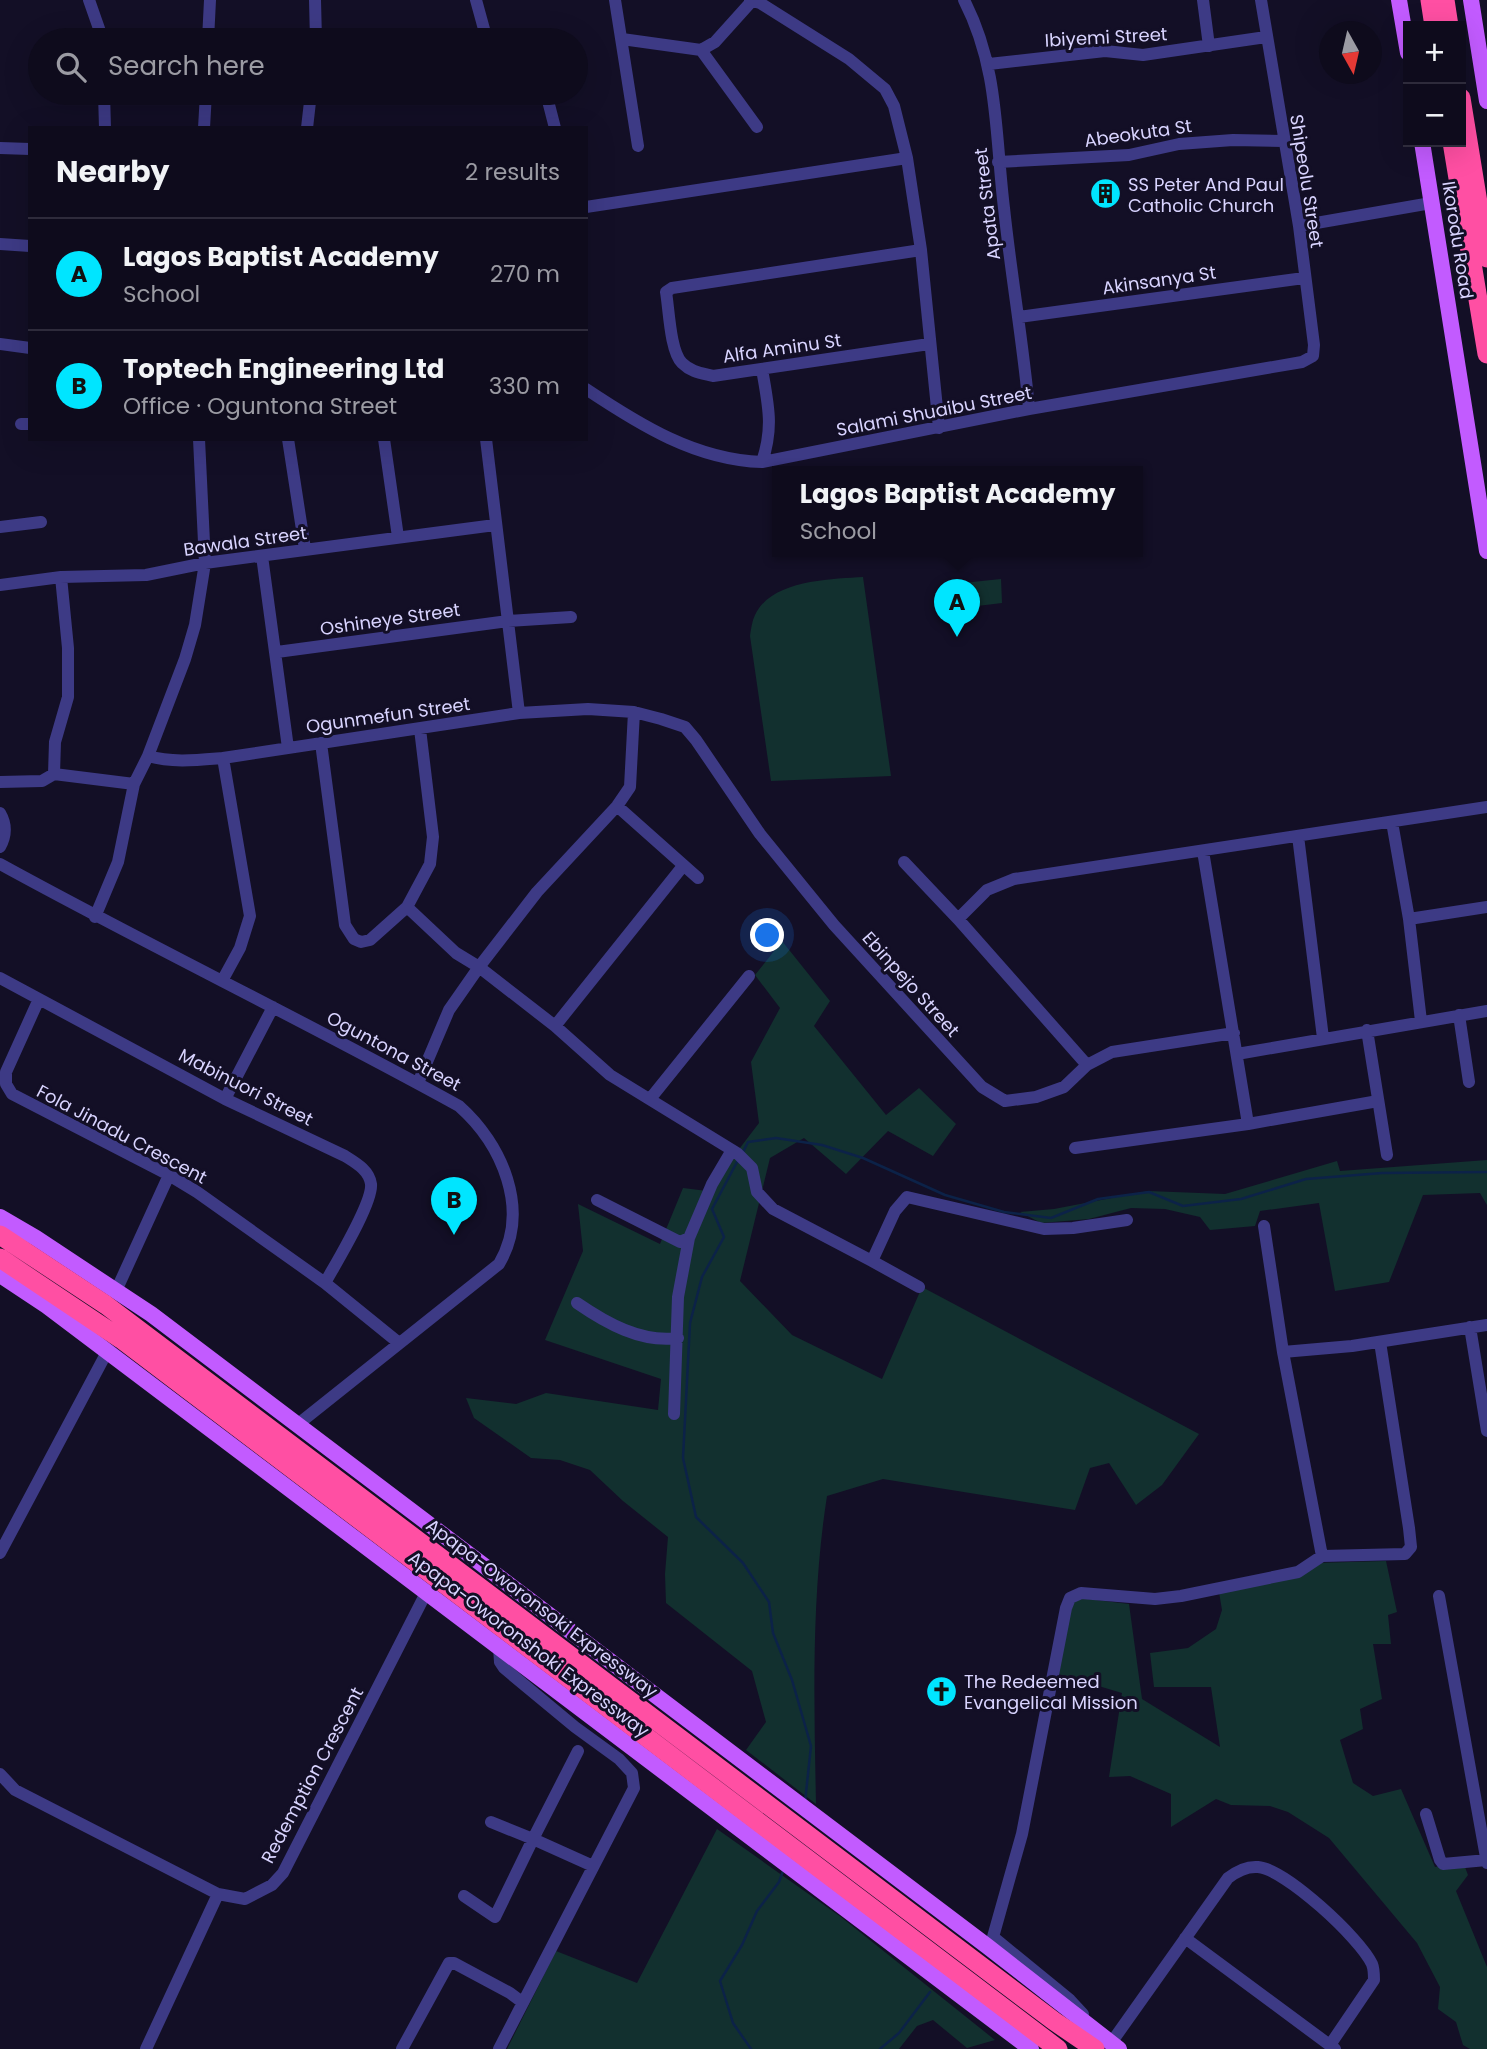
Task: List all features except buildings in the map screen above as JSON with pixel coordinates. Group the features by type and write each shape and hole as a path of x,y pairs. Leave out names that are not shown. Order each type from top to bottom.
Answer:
{"highway":[{"path":"1430,0 1433,21"},
{"path":"1445,0 1448,21"},
{"name":"Ikorodu Road","path":"1466,129 1487,258"},
{"name":"Ikorodu Road","path":"1453,147 1487,355"},
{"name":"Apapa-Oworonsoki Expressway","path":"0,1235 106,1305 679,1749 1046,2039"},
{"name":"Apapa-Oworonsoki Expressway","path":"0,1258 121,1339 679,1749"},
{"name":"Apapa-Oworonshoki Expressway","path":"1046,2039 1108,2047"}],"main road":[{"path":"1399,0 1403,24"},
{"path":"1471,0 1487,101"},
{"name":"Ikorodu Road","path":"1423,147 1487,551"},
{"name":"Apapa-Oworonsoki Expressway","path":"0,1217 150,1314 297,1425 679,1749"},
{"name":"Apapa-Oworonshoki Expressway","path":"0,1275 47,1306 499,1647 679,1749 1046,2039 1089,2026 1108,2047"}],"street":[{"path":"89,0 99,28"},
{"path":"209,28 210,0"},
{"path":"315,0 316,28"},
{"path":"476,0 484,28"},
{"path":"615,0 638,146"},
{"name":"Apata Street","path":"964,0 977,26 989,64 994,92 998,162 1029,409"},
{"path":"1203,0 1209,46"},
{"name":"Shipeolu Street","path":"1261,0 1298,226 1314,345 1313,356 1303,362"},
{"path":"622,39 701,50 715,42 756,1 849,59 884,89 894,106 907,158 921,250 939,428"},
{"name":"Ibiyemi Street","path":"989,64 1105,51 1143,55 1266,37"},
{"path":"701,50 757,127"},
{"path":"104,105 104,126"},
{"path":"204,126 205,105"},
{"path":"307,126 310,105"},
{"path":"549,105 554,126"},
{"name":"Abeokuta St","path":"998,162 1129,155 1180,144 1233,140 1283,141"},
{"path":"0,148 28,149"},
{"path":"588,207 907,158"},
{"path":"1298,226 1431,203"},
{"path":"0,244 28,246"},
{"name":"Alfa Aminu St","path":"921,250 672,288 666,292 680,361 694,372 713,376 929,344"},
{"name":"Akinsanya St","path":"1019,317 1304,278"},
{"path":"0,344 28,348"},
{"name":"Salami Shuaibu Street","path":"588,390 647,428 683,445 736,460 762,462 1029,409 1303,362"},
{"path":"762,369 770,439 762,462"},
{"path":"95,917 118,862 134,784 148,756 191,637 205,563 199,441"},
{"path":"288,441 305,550"},
{"path":"384,441 398,537"},
{"path":"486,441 519,713"},
{"path":"0,527 41,522"},
{"name":"Bawala Street","path":"0,585 61,577 146,575 205,563 495,525"},
{"path":"262,556 288,748"},
{"path":"54,774 55,742 68,697 68,648 61,577"},
{"name":"Oshineye Street","path":"277,652 508,621 571,617"},
{"name":"Ogunmefun Street","path":"148,756 184,760 223,758 519,713 587,709 634,712"},
{"path":"418,1083 449,1010 479,967 537,892 617,806 630,788 634,712"},
{"name":"Ebinpejo Street","path":"634,712 685,727 760,834 834,925 982,1087 1005,1101 1036,1097 1064,1087 1087,1065 1112,1052 1234,1033"},
{"path":"321,743 345,925 354,939 361,942 370,940 407,907 430,864 433,850 420,729"},
{"path":"222,981 247,932 250,916 223,758"},
{"path":"0,782 42,780 54,774 134,784"},
{"path":"617,806 698,878"},
{"path":"958,919 987,890 999,883 1487,807"},
{"path":"0,813 5,826 5,838 0,847"},
{"path":"1392,822 1409,919 1420,1021"},
{"path":"1298,836 1323,1038"},
{"path":"1203,851 1248,1124"},
{"path":"904,862 1087,1065"},
{"name":"Oguntona Street","path":"0,864 95,917 418,1083 458,1106 487,1136 506,1176 512,1199 511,1240 499,1264 297,1425"},
{"path":"555,1026 683,866"},
{"path":"407,907 456,953 479,967 555,1026 610,1075 734,1151 752,1168 757,1192 773,1209 919,1287"},
{"path":"1409,919 1487,907"},
{"path":"650,1099 749,976"},
{"name":"Mabinuori Street","path":"0,978 225,1099 345,1156 363,1168 371,1183 368,1202 325,1283"},
{"name":"Fola Jinadu Crescent","path":"39,999 6,1072 8,1089 19,1099 169,1175 325,1283 399,1343"},
{"path":"225,1099 273,1007"},
{"path":"1237,1054 1487,1011"},
{"path":"1459,1016 1469,1082"},
{"path":"1367,1030 1387,1155"},
{"path":"1075,1149 1248,1124 1378,1101"},
{"path":"674,1414 678,1297 689,1238 712,1184 734,1151"},
{"path":"116,1291 169,1175"},
{"path":"872,1261 895,1211 906,1197 1044,1229 1073,1228 1127,1220"},
{"path":"597,1200 680,1242 689,1238"},
{"path":"1264,1226 1283,1352 1322,1556"},
{"path":"577,1303 604,1322 638,1334 667,1340 678,1338"},
{"path":"1283,1352 1380,1342 1487,1325"},
{"path":"1470,1327 1487,1431"},
{"path":"1089,2026 1084,2015 1070,2000 992,1937 1022,1834 1070,1598 1081,1593 1155,1599 1181,1596 1298,1572 1322,1556 1405,1554 1411,1547 1380,1342"},
{"path":"0,1553 107,1352"},
{"name":"Redemption Crescent","path":"0,1774 15,1790 218,1894 245,1899 272,1885 283,1873 426,1593"},
{"path":"1426,1814 1443,1864 1487,1861 1439,1596"},
{"path":"499,1647 500,1662 504,1668 575,1727 619,1759 632,1773 634,1788 499,2049"},
{"path":"464,1896 495,1917 578,1751"},
{"path":"491,1822 593,1866"},
{"path":"1108,2047 1185,1938 1228,1878 1246,1868 1259,1866 1274,1872 1319,1904 1362,1949 1374,1968 1374,1980 1332,2047 1185,1938"},
{"path":"146,2049 218,1894"},
{"path":"402,2049 449,1963 454,1963 522,2002"}],"green space":[{"path":"863,577 891,776 771,781 750,636 755,615 763,603 788,588 819,581"},
{"path":"1001,579 1002,603 969,607 963,583"},
{"path":"782,941 830,1001 814,1026 886,1115 919,1088 956,1124 933,1156 888,1131 846,1174 804,1138 770,1158 740,1281 792,1335 882,1379 922,1287 1199,1434 1162,1485 1136,1505 1109,1463 1090,1468 1075,1510 883,1479 827,1496 816,1611 816,1804 746,1750 766,1722 752,1671 666,1603 668,1537 590,1470 560,1460 531,1458 474,1418 466,1398 516,1404 546,1393 658,1410 661,1379 545,1340 583,1251 578,1204 660,1244 683,1188 707,1191 759,1123 751,1062 780,1008 755,975"},
{"path":"1487,1160 1487,1205 1480,1193 1423,1195 1389,1282 1335,1291 1319,1203 1260,1211 1255,1226 1210,1230 1200,1217 1165,1209 1131,1208 1089,1219 1041,1223 1020,1212 1054,1209 1148,1191 1225,1194 1337,1161 1340,1171"},
{"path":"1386,1561 1397,1612 1388,1615 1391,1644 1373,1644 1382,1699 1360,1709 1363,1729 1340,1740 1353,1783 1373,1796 1401,1789 1435,1867 1463,1862 1468,1875 1456,1891 1487,1967 1487,2049 1470,2049 1463,2045 1456,2022 1438,2009 1440,1987 1417,1943 1329,1838 1288,1812 1270,1806 1231,1805 1216,1799 1171,1827 1171,1794 1130,1776 1109,1777 1122,1693 1055,1673 1071,1597 1129,1604 1142,1699 1220,1747 1211,1687 1154,1687 1150,1653 1188,1648 1216,1629 1222,1610 1219,1592 1315,1563"},
{"path":"717,1829 841,1917 995,2040 967,2048 933,2020 917,2026 899,2049 507,2049 556,1951 637,1983"}],"waterway":[{"path":"743,1152 748,1142 776,1138 822,1145 863,1158 945,1195 1004,1212 1051,1218 1098,1199 1149,1192 1183,1206 1241,1199 1306,1179 1382,1173 1487,1172"},
{"path":"738,1160 712,1209 724,1237 702,1277 690,1323 683,1458 696,1517 743,1563 769,1602 773,1633 792,1680 811,1746 805,1802"},
{"path":"751,2049 733,2023 720,1981 742,1945 757,1911 779,1882 783,1871"},
{"path":"880,2049 899,2033 930,1992"}],"place":[{"name":"SS Peter And Paul Catholic Church","path":"1105,194"},
{"name":"Lagos Baptist Academy","path":"957,637"},
{"name":"Toptech Engineering Ltd","path":"454,1235"},
{"name":"The Redeemed Evangelical Mission","path":"941,1691"}]}
